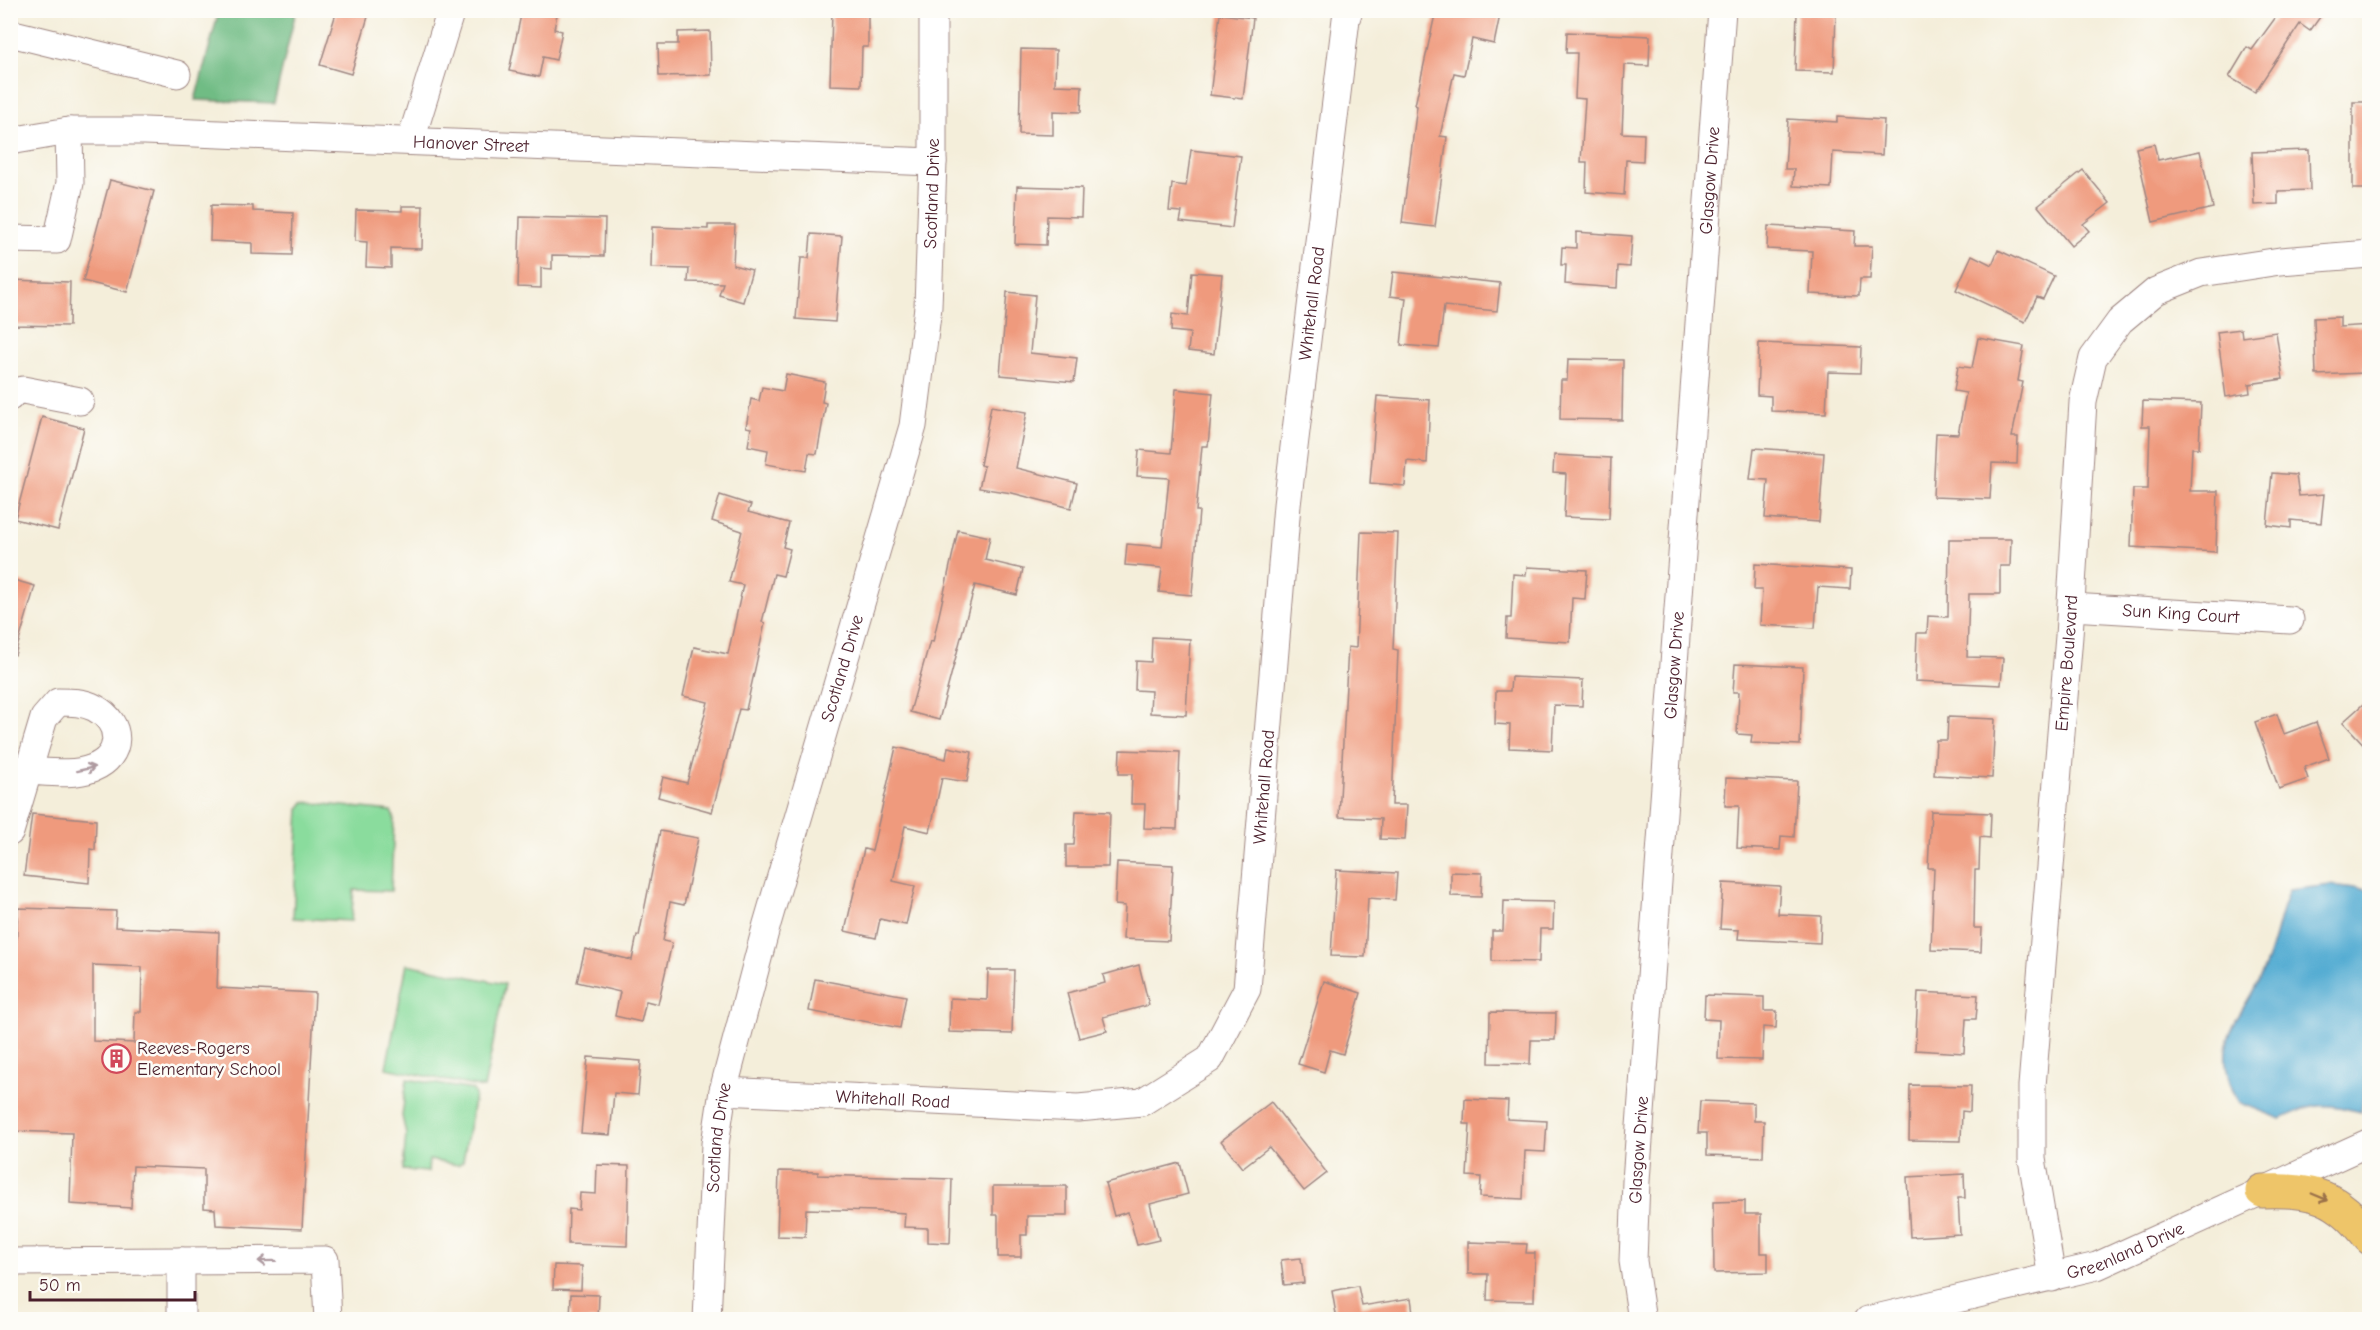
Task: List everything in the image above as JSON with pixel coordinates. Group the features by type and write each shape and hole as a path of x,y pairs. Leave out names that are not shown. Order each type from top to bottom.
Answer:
{"main road":[{"path":"2262,1191 2307,1191 2320,1196 2348,1214 2370,1238"}],"street":[{"path":"411,140 451,10"},
{"name":"Scotland Drive","path":"707,1320 715,1143 723,1091 767,924 913,426 928,307 933,162 933,10"},
{"name":"Whitehall Road","path":"723,1091 1078,1108 1142,1102 1210,1059 1247,989 1287,505 1344,31 1349,10"},
{"name":"Glasgow Drive","path":"1642,1320 1633,1261 1635,1180 1722,10"},
{"path":"10,33 177,74"},
{"path":"10,239 57,240 70,183 69,131"},
{"name":"Hanover Street","path":"10,141 69,131 145,131 933,162"},
{"name":"Empire Boulevard","path":"2052,1278 2032,1159 2032,1086 2071,607 2083,402 2093,358 2120,321 2156,291 2201,273 2280,261 2370,254"},
{"path":"10,397 12,392 23,390 80,401"},
{"name":"Sun King Court","path":"2071,607 2290,620"},
{"path":"10,832 28,771"},
{"name":"Greenland Drive","path":"1880,1318 2097,1266 2370,1142"},
{"path":"10,1262 325,1260 328,1320"},
{"path":"181,1262 181,1320"}],"green space":[{"path":"219,11 296,11 274,103 195,100"},
{"path":"304,802 391,811 394,818 391,891 354,890 351,921 293,918 299,809"},
{"path":"407,964 505,984 484,1088 386,1068"},
{"path":"407,1079 473,1090 475,1095 463,1161 458,1165 429,1160 428,1172 403,1170 406,1134 402,1116"}],"water":[{"path":"2331,885 2369,890 2370,1044 2361,1112 2320,1106 2303,1109 2281,1119 2238,1102 2229,1079 2226,1060 2227,1043 2232,1028 2267,961 2289,890"}],"building":[{"path":"337,10 370,10 351,74 320,65"},
{"path":"522,10 558,10 554,29 562,31 556,60 543,57 539,77 509,71"},
{"path":"832,10 868,10 868,47 862,47 861,86 830,85"},
{"path":"1436,10 1501,10 1494,44 1472,39 1464,75 1454,73 1440,136 1447,137 1435,227 1402,223 1417,106 1415,105"},
{"path":"2281,10 2325,10 2310,31 2300,24 2255,92 2229,77 2247,47 2252,50"},
{"path":"1797,13 1836,14 1834,72 1795,71"},
{"path":"1220,14 1253,18 1243,99 1210,95"},
{"path":"710,31 711,75 659,76 658,44 678,44 678,32"},
{"path":"1567,32 1650,36 1649,66 1625,65 1622,133 1644,134 1643,161 1626,160 1624,195 1586,192 1587,162 1581,162 1585,99 1575,98 1577,53 1566,53"},
{"path":"1021,49 1056,50 1055,85 1082,86 1081,112 1053,111 1053,135 1019,134"},
{"path":"2353,102 2370,102 2370,189 2353,189"},
{"path":"1837,117 1884,120 1882,155 1833,152 1831,188 1793,186 1794,169 1785,169 1788,119 1837,122"},
{"path":"2154,144 2158,160 2200,151 2213,208 2153,222 2136,148"},
{"path":"1191,150 1241,156 1232,228 1180,222 1182,212 1169,211 1172,184 1186,186"},
{"path":"2309,150 2310,190 2278,191 2278,204 2254,205 2252,152"},
{"path":"2083,170 2110,203 2083,224 2089,231 2071,246 2038,206"},
{"path":"110,180 154,191 127,292 83,281"},
{"path":"1017,186 1082,188 1081,217 1047,216 1046,245 1015,244"},
{"path":"211,205 253,206 253,211 293,213 292,255 252,254 252,243 210,241"},
{"path":"402,206 423,206 422,249 391,248 391,268 366,267 367,242 355,241 356,210 402,211"},
{"path":"520,217 605,219 604,256 552,255 552,269 541,268 541,288 518,287"},
{"path":"708,225 735,225 733,265 752,270 743,302 719,295 723,283 688,282 689,269 651,268 652,227 708,229"},
{"path":"1768,226 1855,231 1854,246 1872,246 1870,279 1860,279 1859,296 1810,294 1812,251 1767,249"},
{"path":"1576,232 1632,236 1630,267 1618,266 1617,288 1565,284 1566,265 1561,265 1562,247 1576,248"},
{"path":"811,234 842,236 835,322 796,319 801,258 809,258"},
{"path":"1998,250 2054,276 2043,299 2037,297 2025,322 1956,290 1972,255 1992,265"},
{"path":"1192,272 1222,274 1214,354 1188,351 1190,333 1171,331 1172,314 1188,316"},
{"path":"1393,272 1500,283 1497,311 1444,306 1439,348 1401,345 1406,298 1390,296"},
{"path":"10,280 70,282 69,326 10,325"},
{"path":"1007,292 1035,295 1030,353 1077,358 1074,382 1000,375"},
{"path":"2340,317 2340,327 2370,325 2370,366 2364,366 2364,373 2316,375 2314,318"},
{"path":"2241,329 2242,337 2276,332 2283,379 2249,384 2250,393 2226,397 2217,332"},
{"path":"1978,338 2024,346 2018,381 2023,382 2012,437 2018,437 2017,464 1992,463 1990,499 1933,497 1936,433 1958,434 1966,393 1954,391 1958,366 1972,368"},
{"path":"1759,343 1861,347 1860,373 1828,372 1826,413 1771,411 1771,396 1757,395"},
{"path":"1568,359 1623,360 1622,420 1560,419 1561,380 1567,380"},
{"path":"786,374 825,382 822,402 826,403 817,454 809,453 806,471 766,464 768,450 748,446 751,428 746,427 751,399 759,401 762,387 783,391"},
{"path":"1176,389 1213,393 1208,446 1202,446 1192,595 1159,592 1162,568 1125,565 1127,544 1162,547 1169,478 1137,476 1139,450 1171,453"},
{"path":"1377,396 1430,400 1427,463 1407,461 1405,486 1370,483"},
{"path":"2143,401 2201,403 2199,448 2192,448 2190,491 2218,491 2216,552 2131,547 2133,489 2148,489 2150,426 2142,426"},
{"path":"991,406 1027,412 1016,468 1077,483 1071,508 1012,493 979,488 984,466 980,465"},
{"path":"42,417 84,428 58,530 15,519"},
{"path":"1754,448 1824,453 1819,522 1765,518 1768,480 1750,479"},
{"path":"1554,455 1611,458 1609,519 1564,517 1566,474 1553,473"},
{"path":"2272,473 2296,475 2299,496 2324,494 2321,523 2291,520 2291,528 2267,525"},
{"path":"720,495 751,505 748,512 789,523 783,547 790,549 783,576 774,574 762,622 765,623 746,710 739,709 712,812 658,797 663,777 687,783 708,702 683,696 694,647 728,654 743,585 729,582 742,531 712,521"},
{"path":"958,530 990,537 985,560 1023,569 1017,595 975,585 939,720 910,712 930,641 933,642"},
{"path":"1361,532 1398,533 1393,649 1398,650 1392,805 1407,805 1405,840 1380,839 1381,819 1339,817 1348,647 1356,648"},
{"path":"1949,539 2011,539 2010,566 2000,566 2000,594 1969,594 1967,657 2003,658 2001,685 1915,681 1917,633 1927,633 1928,616 1948,617"},
{"path":"1755,564 1851,570 1850,589 1818,587 1815,628 1760,625 1762,590 1754,590"},
{"path":"1527,567 1587,570 1585,599 1572,598 1570,642 1506,638 1507,618 1511,618 1513,574 1526,575"},
{"path":"10,579 35,586 15,655 10,654"},
{"path":"1152,637 1190,639 1186,715 1150,713 1151,691 1135,690 1136,661 1151,662"},
{"path":"1735,664 1803,667 1800,745 1751,743 1752,735 1737,734 1739,692 1733,692"},
{"path":"1511,677 1583,680 1582,706 1554,705 1552,750 1509,748 1510,725 1495,724 1496,691 1510,691"},
{"path":"2370,698 2370,751 2343,722"},
{"path":"2277,714 2284,734 2316,722 2329,758 2304,767 2308,779 2279,789 2255,722"},
{"path":"1948,717 1995,719 1992,778 1934,775 1936,740 1947,740"},
{"path":"896,747 946,759 948,747 972,752 967,782 942,778 930,832 905,826 893,881 915,886 906,925 880,919 876,938 845,931 864,849 872,851"},
{"path":"1120,750 1180,752 1177,829 1144,828 1145,804 1131,804 1132,774 1119,774"},
{"path":"1726,778 1797,781 1794,837 1781,836 1780,850 1737,848 1739,806 1725,806"},
{"path":"1076,811 1110,812 1108,867 1066,867 1066,845 1074,845"},
{"path":"1931,811 1991,813 1990,838 1980,837 1979,870 1975,870 1974,928 1982,928 1981,952 1931,950 1934,868 1928,868"},
{"path":"32,814 96,820 95,850 90,849 89,883 24,876"},
{"path":"660,831 698,838 684,905 670,902 663,941 672,943 658,1004 646,1001 641,1022 615,1016 620,992 577,982 585,949 632,960"},
{"path":"1117,862 1173,865 1169,941 1123,939 1125,906 1115,905"},
{"path":"1336,870 1397,873 1395,900 1368,898 1365,957 1331,956"},
{"path":"1451,872 1482,873 1481,897 1451,896"},
{"path":"1723,883 1780,886 1778,914 1821,916 1820,943 1738,939 1739,930 1720,929"},
{"path":"1504,901 1554,902 1553,929 1540,929 1539,962 1492,961 1492,931 1503,931"},
{"name":"Reeves-Rogers Elementary School","path":"18,908 116,911 115,927 219,932 217,988 315,993 302,1229 216,1225 215,1209 204,1208 204,1169 133,1166 131,1208 70,1204 72,1133 10,1131 10,1074","holes":["93,965 142,967 141,1012 135,1012 134,1043 93,1041"]},
{"path":"1139,965 1149,1005 1103,1017 1107,1031 1079,1038 1067,993 1105,983 1103,975"},
{"path":"988,970 1014,970 1012,1034 949,1032 950,998 987,1000"},
{"path":"815,979 906,996 900,1028 809,1011"},
{"path":"1324,981 1361,993 1343,1054 1330,1050 1324,1072 1298,1064"},
{"path":"1918,992 1978,995 1976,1019 1966,1019 1964,1053 1915,1050"},
{"path":"1705,995 1764,997 1764,1011 1777,1011 1776,1028 1763,1027 1762,1060 1718,1059 1719,1020 1704,1019"},
{"path":"1490,1012 1556,1013 1555,1040 1531,1040 1530,1064 1489,1063"},
{"path":"588,1057 641,1061 638,1095 614,1093 610,1135 581,1133"},
{"path":"1910,1085 1971,1086 1970,1112 1962,1111 1961,1141 1909,1140"},
{"path":"1465,1099 1508,1101 1507,1119 1547,1121 1545,1152 1525,1151 1523,1199 1480,1197 1481,1177 1467,1176 1470,1124 1464,1124"},
{"path":"1700,1101 1754,1103 1754,1121 1764,1121 1763,1157 1707,1155 1707,1133 1698,1133"},
{"path":"1271,1102 1327,1173 1304,1191 1269,1147 1242,1168 1221,1141"},
{"path":"1180,1163 1188,1194 1150,1204 1159,1240 1137,1245 1128,1212 1114,1216 1105,1183"},
{"path":"597,1165 629,1166 627,1246 568,1244 569,1209 579,1210 580,1193 596,1194"},
{"path":"779,1171 818,1172 818,1175 952,1179 950,1243 928,1242 928,1228 904,1227 905,1213 875,1211 806,1209 805,1237 777,1236"},
{"path":"1964,1174 1965,1198 1958,1198 1960,1234 1910,1237 1907,1177"},
{"path":"993,1186 1067,1186 1067,1216 1027,1216 1027,1235 1021,1235 1021,1257 998,1257 998,1215 993,1215"},
{"path":"1745,1201 1745,1214 1761,1214 1761,1253 1768,1253 1768,1272 1714,1273 1713,1202"},
{"path":"1468,1242 1527,1244 1526,1253 1535,1253 1534,1301 1487,1300 1488,1274 1468,1274"},
{"path":"1301,1258 1304,1283 1284,1285 1281,1260"},
{"path":"554,1265 582,1266 581,1290 553,1289"},
{"path":"1358,1286 1362,1306 1411,1298 1414,1320 1337,1320 1332,1291"},
{"path":"571,1294 599,1295 598,1320 570,1320"}],"place":[{"name":"Reeves-Rogers Elementary School","path":"116,1058"}]}
